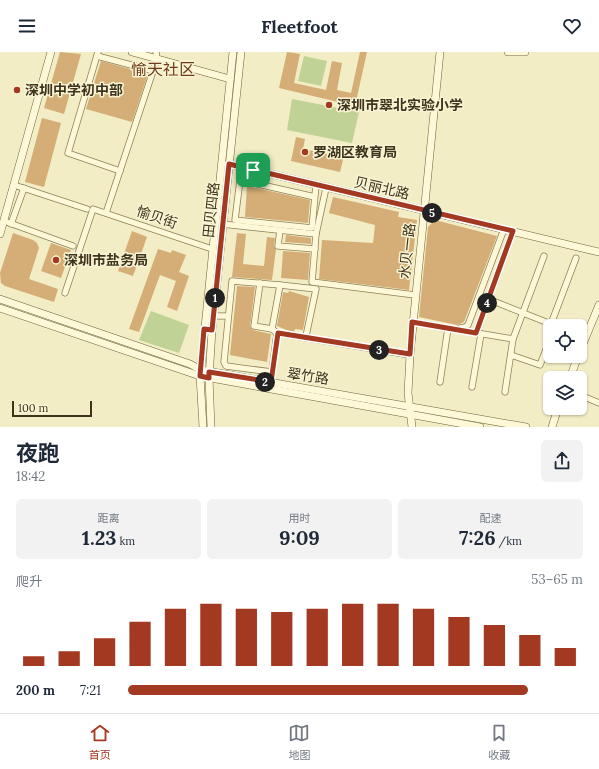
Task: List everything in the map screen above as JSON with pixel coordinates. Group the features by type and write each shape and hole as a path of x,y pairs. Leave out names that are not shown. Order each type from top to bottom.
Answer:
{"main road":[{"path":"0,234 52,52"},
{"path":"132,52 157,56 230,79"},
{"name":"田贝四路","path":"211,427 208,330 212,249 233,52"},
{"name":"田贝四路","path":"202,427 201,373 208,330 213,316 241,52"},
{"name":"水贝一路","path":"412,427 409,406 410,354 440,52"},
{"path":"508,52 525,52"},
{"name":"贝丽北路","path":"229,164 599,252"},
{"name":"翠竹路","path":"0,299 190,364 201,373"},
{"path":"587,328 599,305"},
{"name":"翠竹路","path":"0,308 209,375 410,415 480,427"},
{"name":"翠竹路","path":"209,375 271,382 526,427"},
{"path":"552,427 556,415"}],"street":[{"path":"120,171 68,153 98,54 154,70"},
{"path":"106,213 154,70 157,56"},
{"path":"315,197 240,180 235,220 312,228 315,197 316,185"},
{"name":"愉贝街","path":"14,185 106,213 212,249"},
{"path":"11,224 24,188"},
{"path":"326,188 316,234 312,282 415,295"},
{"path":"65,294 90,209"},
{"path":"4,221 73,246"},
{"path":"222,224 316,234"},
{"path":"413,320 461,328 468,325 504,229"},
{"path":"280,230 278,246 314,249"},
{"path":"472,387 479,333 488,299 513,231"},
{"path":"505,392 513,339 544,256"},
{"path":"556,319 576,258"},
{"path":"272,372 226,366 224,362 232,281 316,290 306,336"},
{"path":"260,283 254,326 272,329 278,333 306,336 410,354"},
{"path":"272,329 280,286"},
{"path":"488,299 543,321"},
{"path":"213,316 228,316"},
{"path":"413,320 448,328 513,339"},
{"path":"440,382 448,328"},
{"path":"271,382 278,333"},
{"path":"511,355 540,365 543,357"},
{"path":"587,398 599,402"}],"green space":[{"path":"304,56 327,61 321,86 298,81"},
{"path":"292,99 359,112 352,143 287,130"},
{"path":"151,311 189,325 179,353 139,340"}],"building":[{"path":"60,52 81,54 64,114 44,108"},
{"path":"287,52 300,54 294,83 326,90 332,61 342,63 337,90 351,93 360,52 367,52 355,106 279,88"},
{"path":"101,61 148,74 132,122 86,109"},
{"path":"42,118 61,123 44,187 25,182"},
{"name":"罗湖区教育局","path":"296,137 305,139 303,149 332,155 334,145 346,147 340,172 291,161"},
{"path":"247,186 310,200 308,223 245,217"},
{"path":"333,197 399,212 398,217 417,220 409,290 319,279 322,240 373,243 375,225 329,213"},
{"path":"435,220 497,236 464,322 457,325 419,317 428,227"},
{"path":"132,231 147,237 133,276 118,271"},
{"path":"13,233 33,240 37,243 39,248 29,279 58,289 54,302 5,286 1,283 0,273"},
{"path":"237,233 246,234 243,264 264,266 267,237 275,238 274,246 276,249 272,280 232,277"},
{"path":"286,235 311,238 311,244 285,242"},
{"name":"深圳市盐务局","path":"51,243 71,250 61,278 41,271"},
{"path":"158,249 171,253 172,250 186,255 179,272 189,276 177,311 167,307 176,281 160,275 139,332 129,329"},
{"path":"283,251 310,253 308,280 281,278"},
{"path":"237,286 255,287 250,327 253,330 271,334 267,362 230,355"},
{"path":"289,291 309,297 303,330 295,329 294,332 277,326 283,292 288,293"}],"place":[{"name":"深圳中学初中部","path":"17,90"},
{"name":"深圳市翠北实验小学","path":"329,105"},
{"name":"罗湖区教育局","path":"305,152"},
{"name":"深圳市盐务局","path":"56,260"}],"district":[{"name":"愉天社区","path":"163,69"}],"route":[{"path":"229,164 253,170 513,231 476,333 412,322 410,354 278,333 271,382 209,372 209,378 200,376 204,329 212,330 229,164"}]}
